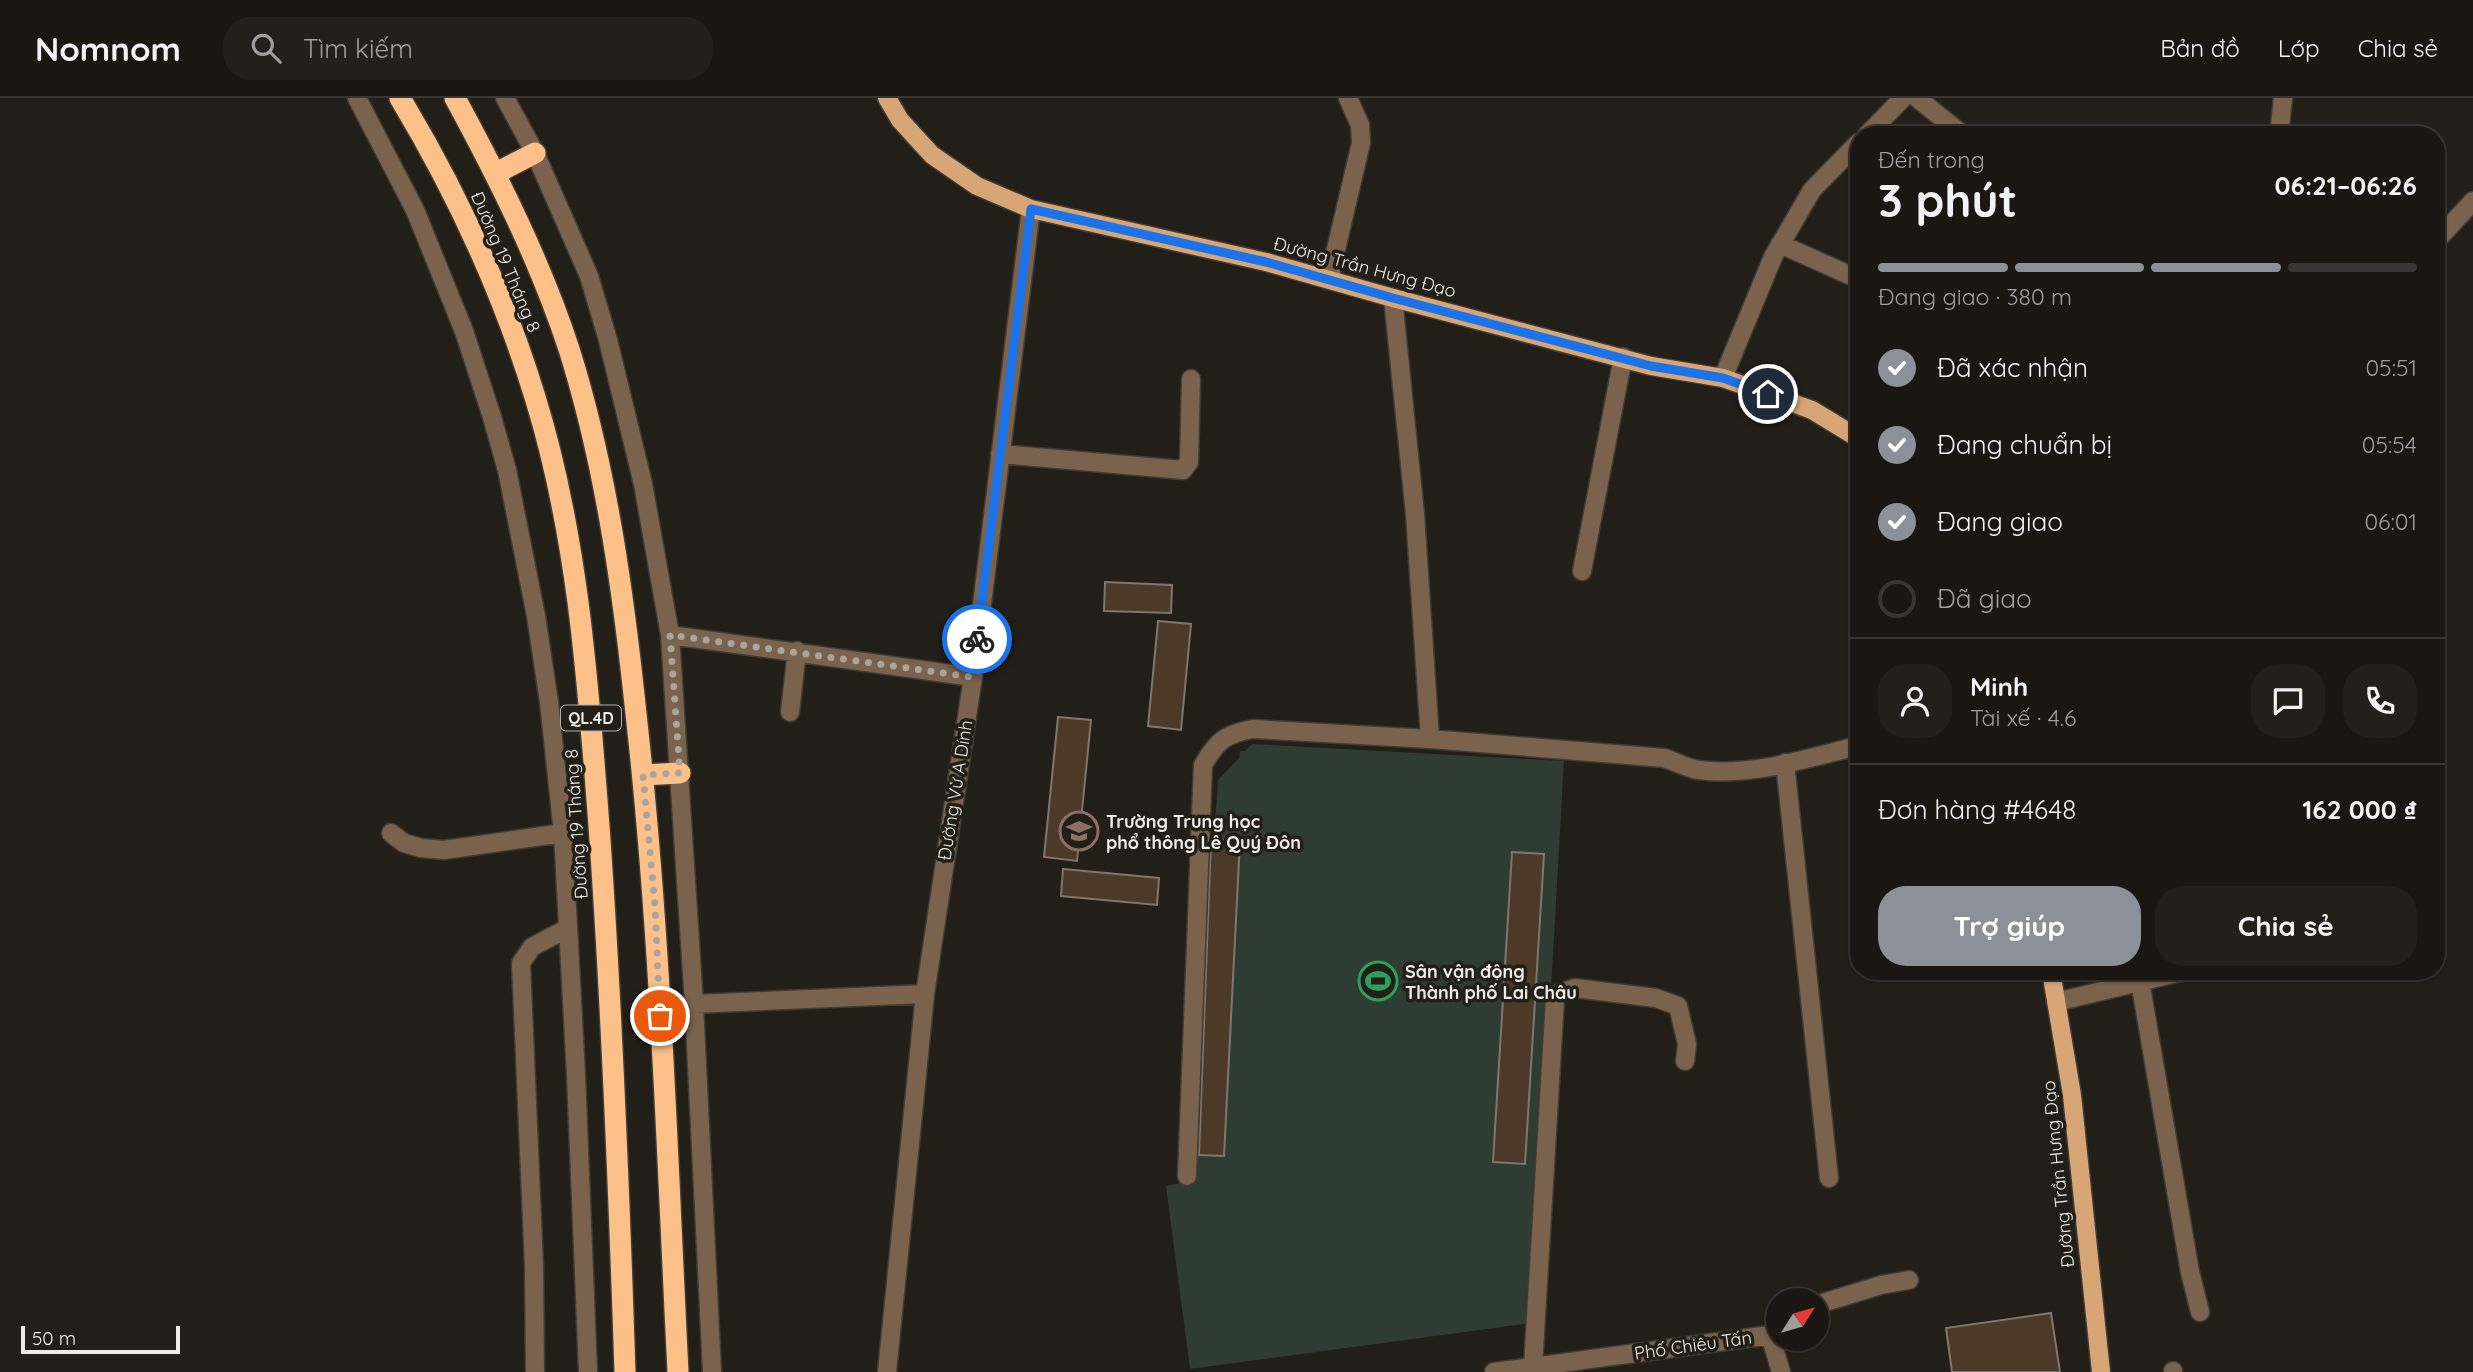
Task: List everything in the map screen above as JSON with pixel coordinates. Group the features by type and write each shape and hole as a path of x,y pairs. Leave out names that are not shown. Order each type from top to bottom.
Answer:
{"highway":[{"name":"Đường 19 Tháng 8","path":"400,98 439,170 503,306 536,399 560,497 576,589 591,721 606,929 625,1372"},
{"name":"Đường 19 Tháng 8","path":"455,98 496,173 539,267 568,349 589,422 605,497 622,595 655,906 678,1372"},
{"path":"496,173 535,153"},
{"path":"643,775 680,773"}],"main road":[{"name":"Đường Trần Hưng Đạo","path":"887,98 900,120 932,155 976,186 1031,209 1266,262 1651,366 1723,378 1812,410 1850,433"},
{"name":"Đường Trần Hưng Đạo","path":"2052,980 2072,1095 2101,1372"}],"street":[{"name":"Đường 19 Tháng 8","path":"357,98 390,159 431,247 464,331 507,470 538,628 563,833 588,1372"},
{"path":"505,98 535,153 589,276 608,340 643,484 670,635 694,1004 712,1372"},
{"path":"1329,279 1361,143 1360,125 1348,98"},
{"path":"1876,126 1903,98"},
{"path":"1917,98 1952,126"},
{"path":"2280,126 2283,98"},
{"path":"1723,378 1780,244 1812,190 1850,151"},
{"path":"2445,231 2473,201"},
{"name":"Đường Vừ A Dính","path":"887,1372 925,994 972,677 1031,209"},
{"path":"1780,244 1850,275"},
{"path":"1393,298 1415,514 1430,739"},
{"path":"1581,571 1623,358"},
{"path":"1000,454 1183,470 1189,462 1191,379"},
{"path":"670,635 972,677"},
{"path":"790,712 797,651"},
{"path":"1187,1175 1203,765 1214,747 1231,733 1254,729 1430,739 1664,758 1695,770 1728,773 1850,748"},
{"path":"1785,763 1829,1178"},
{"path":"391,833 404,843 444,850 563,833"},
{"path":"535,1372 534,1266 521,963 532,947 568,928"},
{"path":"2056,1002 2144,980"},
{"path":"2140,981 2190,1272 2200,1312"},
{"path":"1535,1369 1555,998 1560,993 1575,988 1656,998 1678,1006 1688,1044 1685,1061"},
{"path":"694,1004 925,994"},
{"path":"1829,1301 1881,1284 1909,1280"},
{"name":"Phố Chiêu Tấn","path":"1494,1372 1535,1369 1766,1332"},
{"name":"Phố Chiêu Tấn","path":"1777,1351 1781,1372"}],"green space":[{"name":"Sân vận động Thành phố Lai Châu","path":"1252,744 1564,761 1532,1323 1190,1369 1166,1186 1192,1181 1218,780 1239,758 1240,751 1245,751"}],"building":[{"path":"1105,582 1172,585 1171,613 1104,611"},
{"path":"1158,621 1191,624 1181,730 1148,726"},
{"path":"1058,717 1091,720 1077,861 1044,857"},
{"path":"1211,839 1240,841 1224,1156 1199,1155"},
{"path":"1512,852 1544,854 1525,1164 1493,1162"},
{"path":"1063,869 1159,878 1157,905 1061,896"},
{"path":"2051,1313 2060,1372 1952,1372 1946,1328"}],"way so far":[{"path":"660,1016 655,906 643,775 680,773 670,635 972,677 977,639"}],"place":[{"name":"Trường Trung học phổ thông Lê Quý Đôn","path":"1079,831"},
{"name":"Sân vận động Thành phố Lai Châu","path":"1378,981"}],"route":[{"path":"977,639 1031,209 1266,262 1651,366 1723,378 1768,394"}]}
